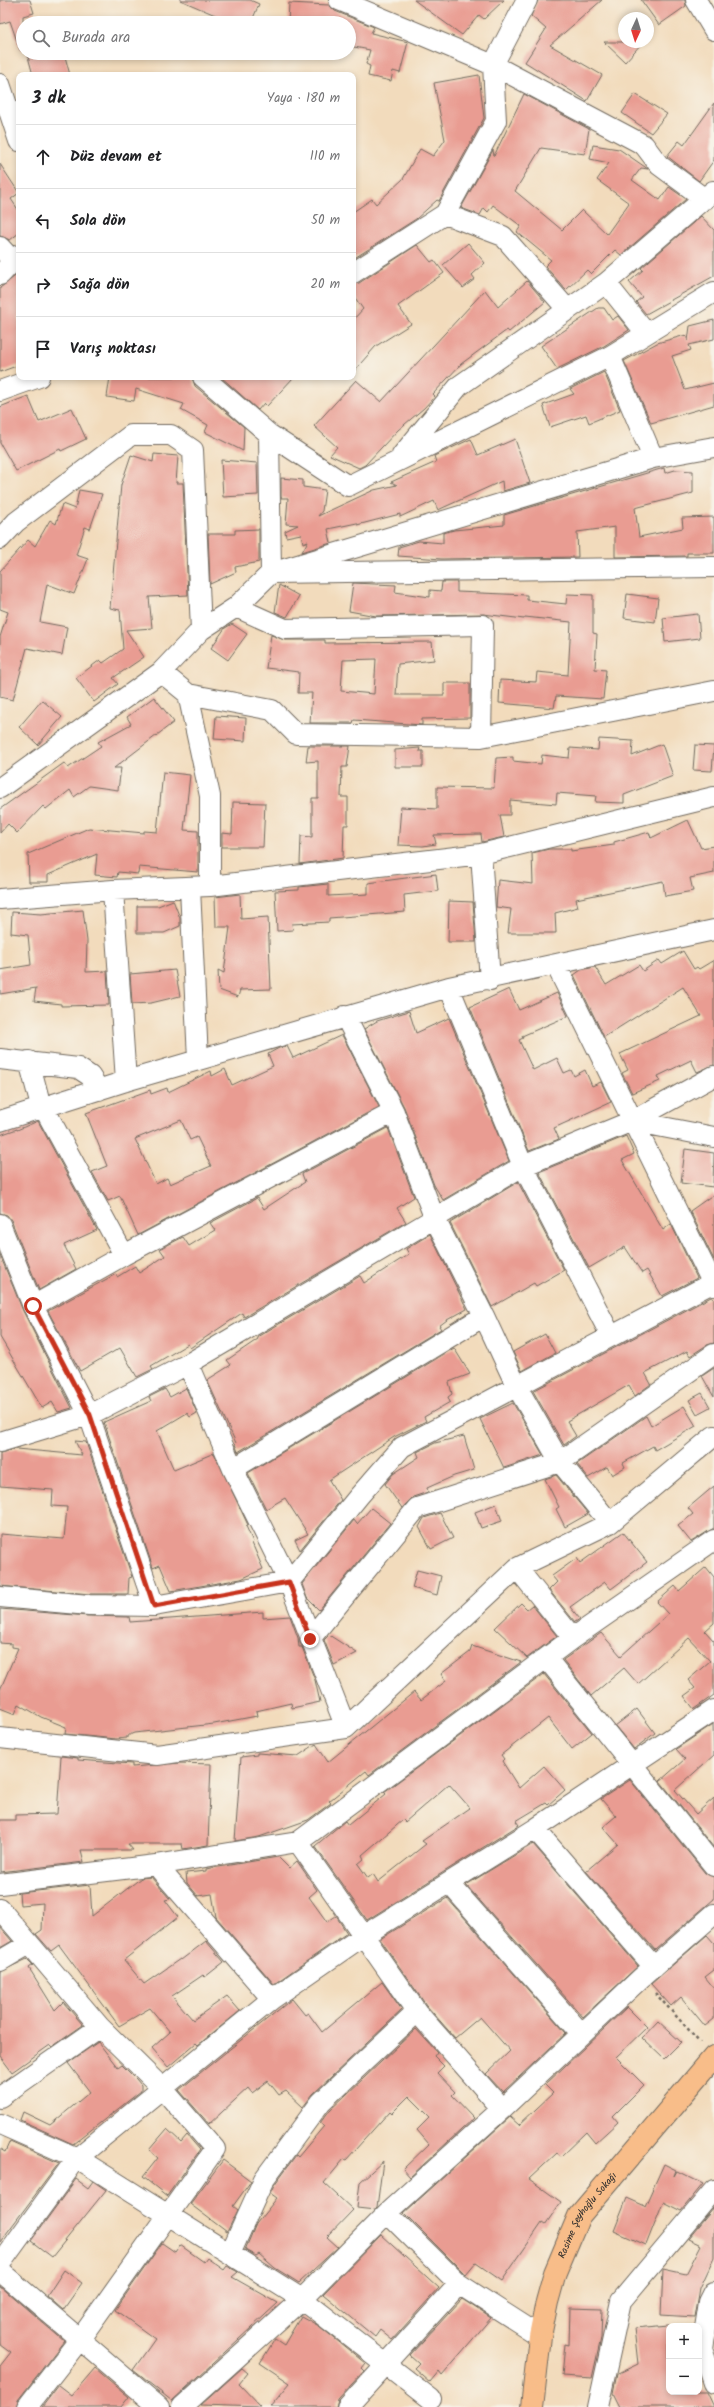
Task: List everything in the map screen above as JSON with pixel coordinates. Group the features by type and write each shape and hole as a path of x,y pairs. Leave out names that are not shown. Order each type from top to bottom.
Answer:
{"main road":[{"name":"Rasime Şeyhoğlu Sokağı","path":"532,2407 540,2336 555,2273 579,2216 714,2057"}],"street":[{"path":"339,0 493,65 644,145 659,165 710,194 606,283 459,386 398,460"},
{"path":"356,271 445,214 496,121 493,65 527,0"},
{"path":"696,0 714,30"},
{"path":"0,84 16,132"},
{"path":"445,214 504,236 567,309"},
{"path":"606,283 646,333"},
{"path":"206,380 269,434 348,486 610,356 714,292"},
{"path":"610,356 653,458"},
{"path":"0,391 31,380"},
{"path":"269,434 271,573"},
{"path":"0,540 16,522 131,435 171,435 193,450 201,630"},
{"path":"0,788 161,672 201,630 236,607 271,573 653,458 714,447"},
{"path":"271,573 714,567"},
{"path":"236,607 285,629 483,625 481,737"},
{"path":"161,672 188,694 272,710 296,734 481,737 714,690"},
{"path":"188,694 210,796 200,887 198,1060"},
{"path":"0,899 113,890 200,887 481,854 714,797"},
{"path":"481,854 490,980"},
{"path":"113,890 126,1080"},
{"path":"0,1122 126,1080 449,987 490,980 714,930"},
{"path":"0,1597 89,1605 154,1606 289,1582 359,1496 402,1447 516,1385 713,1284 556,965"},
{"path":"449,987 523,1166 611,1336"},
{"path":"345,1016 394,1112 434,1217 484,1316 516,1385 560,1462 610,1523"},
{"path":"0,1059 29,1061 78,1068 90,1076 99,1090"},
{"path":"29,1061 36,1090 124,1255"},
{"path":"0,1442 90,1415 188,1364 434,1217 523,1166 632,1121 714,1076"},
{"path":"33,1306 124,1255 394,1112"},
{"path":"632,1121 714,1137"},
{"path":"0,1224 33,1306 90,1415 154,1606"},
{"path":"233,1469 484,1316"},
{"path":"310,1639 417,1508 560,1462 714,1354"},
{"path":"188,1364 233,1469 289,1582 346,1728"},
{"path":"0,1738 157,1755 346,1728 517,1568 610,1523 714,1436"},
{"path":"0,1884 156,1865 298,1842 573,1638 714,1540"},
{"path":"517,1568 573,1638"},
{"path":"547,1658 714,1866"},
{"path":"0,2264 77,2158 272,1999 363,1936 534,1829 631,1763 714,1710"},
{"path":"534,1829 647,1972"},
{"path":"298,1842 417,2012 502,2109"},
{"path":"156,1865 272,1999"},
{"path":"449,1883 582,2033"},
{"path":"0,1909 100,2028 163,2089 215,2149 80,2339 27,2407"},
{"path":"182,2407 302,2299 387,2213 502,2109 647,1972 714,1914"},
{"path":"0,1961 29,1944"},
{"path":"230,2254 264,2179 321,2102 417,2012"},
{"path":"0,2098 100,2028"},
{"path":"0,2124 77,2158 302,2299 388,2364 431,2399"},
{"path":"598,2407 621,2301 714,2190"},
{"path":"387,2213 459,2284 540,2336"},
{"path":"0,2271 159,2407"},
{"path":"347,2407 388,2364 459,2284"},
{"path":"714,2292 709,2302 702,2348 714,2383"}],"path":[{"path":"647,1972 714,2057"}],"building":[{"path":"0,0 30,0 34,13 16,16 16,38 10,21 0,24"},
{"path":"180,0 250,0 259,4 254,16 218,16"},
{"path":"414,0 504,0 484,19 479,15 462,35"},
{"path":"538,0 602,0 550,45 602,75 587,101 525,62 546,29 531,16"},
{"path":"641,0 685,0 686,6 659,25 654,18 654,12 650,12"},
{"path":"289,3 329,5 335,11 347,16 288,16"},
{"path":"356,20 374,27 371,33 408,42 400,73 393,71 391,81 368,76 370,66 366,64 370,50 356,47"},
{"path":"604,42 618,42 618,48 638,48 625,62"},
{"path":"29,60 66,60 69,72 32,72"},
{"path":"479,75 484,118 439,201 437,200 416,219 356,257 356,210 372,199 376,204 403,179 420,149 433,156 445,140 434,83"},
{"path":"524,94 589,129 585,154 541,148 515,191 562,230 582,210 607,234 629,203 597,180 609,163 590,159 593,145 619,149 648,169 641,168 632,180 660,200 669,187 686,199 621,255 615,250 591,274 587,270 566,290 545,266 551,260 517,232 521,226 493,205 488,212 484,208 480,215 461,208 493,150 494,156"},
{"path":"635,94 667,114 651,133 622,113"},
{"path":"714,103 714,160 699,181 667,156 679,141 684,145"},
{"path":"0,164 16,188 16,195 11,199 16,206 16,235 10,240 0,236"},
{"path":"701,216 714,230 714,276 646,314 636,302 642,297 629,282 643,270 641,268"},
{"path":"468,243 485,263 472,275 475,279 463,288 443,265"},
{"path":"417,245 431,262 434,260 444,273 398,306 411,324 376,346 356,369 356,317 363,309 356,299 356,284"},
{"path":"16,275 16,366 0,372 0,288"},
{"path":"527,281 545,302 509,332 507,330 461,364 433,394 435,396 424,408 398,430 365,465 359,468 330,455 337,447 314,426 356,380 381,402 485,290 498,307"},
{"path":"598,308 604,308 612,320 618,316 629,330 604,346 557,369 541,346"},
{"path":"714,320 714,339 689,345 691,350 672,356 685,390 714,383 714,405 651,423 624,361 657,343 686,335 688,341 690,326"},
{"path":"604,372 620,410 589,423 586,415 550,427 543,405 574,394 570,389"},
{"path":"110,380 193,380 195,386 244,427 243,451 205,432 208,425 181,410 184,404 136,389 134,401 107,397"},
{"path":"224,380 291,380 267,406 264,403 258,410"},
{"path":"28,396 39,422 72,408 86,439 61,451 60,449 16,471 0,443 0,407"},
{"path":"471,439 478,455 515,439 530,483 503,491 502,481 438,510 434,501 400,517 400,514 357,525 357,523 328,529 331,543 302,552 308,541 303,543 301,534 286,537 285,531 298,525 286,524 288,498 281,498 281,478 303,480 303,487 325,490 322,511 318,516 374,490 397,485 391,482 436,462 434,456"},
{"path":"154,454 178,456 176,483 183,483 188,595 149,597 152,628 126,630 144,657 113,678 118,684 94,702 76,678 100,660 103,663 123,649 120,610 110,608 121,485 131,455 153,462"},
{"path":"221,460 257,463 258,495 223,497"},
{"path":"664,468 665,473 675,470 693,471 693,493 635,508 639,537 683,528 682,518 714,517 714,553 687,553 687,556 615,557 615,527 577,532 578,557 442,559 398,556 399,547 419,541 443,543 443,533 454,530 504,525 504,515"},
{"path":"79,490 102,494 90,529 85,527 76,555 88,559 74,594 47,584 40,622 67,627 62,655 27,648 13,700 0,697 0,637 8,612 0,609 0,571 28,540 35,546 50,520 56,524 62,504 75,509"},
{"path":"259,529 259,562 235,567 236,572 210,584 208,534 235,534 235,530"},
{"path":"442,582 457,582 457,592 527,595 527,600 566,604 567,594 593,595 593,633 597,634 595,669 606,670 603,699 556,696 554,708 499,703 500,680 536,682 537,672 568,675 571,622 525,617 524,619 483,614 376,616 349,611 353,583 396,585 395,592 430,597 430,590 441,591"},
{"path":"279,585 299,596 287,617 275,612"},
{"path":"627,594 658,598 655,622 624,618"},
{"path":"698,614 700,638 665,642 663,618"},
{"path":"232,624 247,634 228,660 211,648 225,628"},
{"path":"271,635 285,640 325,640 325,643 432,642 434,660 398,664 396,695 444,695 444,683 470,683 470,718 422,719 422,725 354,720 353,723 310,723 312,693 298,693 299,672 266,668","holes":["376,659 374,694 341,691 343,660"]},
{"path":"154,697 174,722 114,768 121,768 118,790 89,786 74,797 70,790 46,809 43,806 17,833 8,824 0,833 0,809 64,763 68,768 101,746 98,742 131,724 127,717"},
{"path":"42,700 62,717 38,745 19,727"},
{"path":"216,716 246,718 245,741 214,739"},
{"path":"599,739 633,741 632,756 662,744 673,776 624,795 624,803 595,802 596,796 557,793 556,804 510,800 510,815 500,815 504,837 482,842 481,834 434,835 436,844 423,846 398,845 401,807 437,809 437,787 494,788 496,758 513,757 513,761 541,764 542,755 569,758 570,748 598,750"},
{"path":"695,745 714,746 712,771 693,770"},
{"path":"308,746 350,746 347,767 342,767 341,797 348,797 348,825 344,825 343,858 300,864 301,836 312,837 312,798 318,798 318,761 306,762"},
{"path":"420,748 419,751 423,751 423,767 395,767 395,750"},
{"path":"163,772 190,775 184,830 198,831 198,872 139,867 138,874 118,872 117,877 95,875 97,854 48,875 48,882 29,882 28,854 89,828 144,833 144,831 157,832"},
{"path":"233,802 265,803 263,847 222,847 222,833 232,834"},
{"path":"688,820 701,848 714,846 714,873 690,878 693,891 665,896 663,881 576,899 578,907 555,913 556,933 508,933 511,909 496,907 498,880 533,884 532,853 549,849 571,849 571,851 614,845 614,842 649,832 651,838"},
{"path":"436,874 438,891 404,895 405,912 329,918 329,922 292,924 293,930 277,931 275,891 299,890 299,887 328,884 328,896 368,894 368,883"},
{"path":"240,894 241,919 268,917 271,989 240,990 238,997 219,990 218,970 224,973 230,927 216,927 215,897"},
{"path":"173,900 180,918 180,926 164,933 137,933 137,906 158,906"},
{"path":"449,901 473,902 476,942 448,942"},
{"path":"83,910 87,941 86,972 107,971 109,1005 61,1006 61,1004 34,1001 36,988 0,994 0,970 31,965 28,935 11,933 12,912 41,914"},
{"path":"683,951 694,969 697,967 699,969 714,960 714,1065 697,1072 691,1060 658,1076 660,1081 632,1093 622,1073 628,1070 620,1054 701,1016 683,987 604,1037 574,975 581,970 595,967 606,985 639,965 643,971 659,960 662,964"},
{"path":"175,970 180,996 151,1003 132,1004 130,974"},
{"path":"509,989 519,1010 557,993 568,1016 522,1036 523,1038 519,1040 533,1070 557,1058 564,1073 571,1070 574,1076 585,1070 592,1086 601,1082 611,1102 554,1128 559,1139 529,1151 470,1007"},
{"path":"409,1011 416,1033 449,1018 509,1161 443,1200 434,1185 404,1107 364,1029 377,1021"},
{"path":"342,1035 379,1107 138,1235 120,1196 108,1201 92,1172 107,1166 86,1113 150,1090 151,1094 167,1088 168,1092 211,1071 212,1076 225,1069 232,1085 273,1066 268,1054 279,1048 287,1046 293,1058","holes":["181,1120 190,1140 197,1137 211,1166 170,1184 167,1178 156,1184 135,1139"]},
{"path":"38,1121 97,1230 64,1245 76,1269 39,1290 11,1220 7,1215 0,1213 0,1135"},
{"path":"388,1128 414,1197 397,1208 406,1222 244,1317 242,1313 190,1348 188,1344 151,1366 153,1369 137,1377 120,1348 80,1371 48,1311 116,1274 117,1277 135,1266 139,1273 165,1256 160,1249 183,1237 189,1246 215,1230 210,1223 257,1198 264,1209 305,1182 302,1174"},
{"path":"626,1136 634,1154 622,1160 663,1230 671,1224 697,1278 662,1296 647,1270 642,1273 625,1247 589,1268 539,1172"},
{"path":"685,1149 714,1153 713,1187 681,1183"},
{"path":"518,1182 564,1270 536,1286 534,1283 492,1307 450,1223"},
{"path":"714,1194 714,1260 690,1211"},
{"path":"430,1234 467,1309 439,1326 441,1329 238,1452 236,1443 207,1380 231,1365 227,1360 258,1339 257,1337 360,1276 364,1283 409,1254 406,1249"},
{"path":"0,1255 23,1311 72,1408 58,1412 52,1402 42,1408 0,1337"},
{"path":"711,1297 714,1299 714,1343 707,1345 690,1356 687,1351 645,1373 651,1384 635,1396 629,1385 567,1421 576,1436 564,1445 533,1391"},
{"path":"545,1334 555,1353 522,1371 513,1352"},
{"path":"454,1348 470,1374 449,1382 452,1394 448,1397 450,1402 424,1417 426,1421 394,1437 329,1480 341,1500 300,1550 295,1540 308,1534 285,1498 266,1509 248,1473"},
{"path":"714,1368 714,1397 702,1376"},
{"path":"186,1388 197,1413 190,1417 187,1413 157,1431 174,1470 214,1453 248,1525 246,1526 263,1569 241,1579 171,1591 160,1565 153,1568 104,1422 151,1401 149,1397 165,1389 170,1397"},
{"path":"702,1393 710,1407 697,1414 689,1400"},
{"path":"513,1403 543,1455 504,1468 480,1419"},
{"path":"684,1406 696,1426 655,1450 653,1446 623,1463 625,1467 612,1475 607,1467 588,1478 577,1464 646,1416 651,1426"},
{"path":"464,1436 474,1470 454,1476 427,1488 428,1492 413,1497 402,1508 385,1484 393,1474 419,1457 417,1452 435,1443"},
{"path":"75,1441 86,1442 132,1577 129,1578 128,1594 90,1594 0,1586 0,1534 64,1539 67,1507 52,1506 53,1490 0,1486 0,1453 16,1449 82,1455"},
{"path":"556,1475 588,1514 565,1527 556,1509 559,1507 545,1479"},
{"path":"714,1486 714,1528 691,1542 678,1526 693,1514 688,1508"},
{"path":"496,1504 502,1521 481,1528 475,1512"},
{"path":"371,1508 390,1523 319,1610 307,1598 302,1584 354,1520 357,1524"},
{"path":"440,1513 453,1538 431,1549 419,1527 424,1518"},
{"path":"623,1532 647,1562 611,1589 605,1582 570,1607 580,1619 575,1622 549,1590 557,1582 552,1576 577,1558 580,1563"},
{"path":"706,1567 714,1577 714,1623 705,1631 714,1641 714,1695 694,1709 684,1696 695,1688 688,1680 710,1661 689,1638 638,1684 624,1668 591,1696 563,1660 601,1633 621,1656 668,1614 657,1602 675,1586 679,1591"},
{"path":"417,1570 441,1576 437,1595 412,1588"},
{"path":"521,1603 527,1609 532,1605 557,1636 527,1658 495,1628"},
{"path":"0,1609 88,1616 129,1617 130,1622 263,1612 263,1618 290,1616 298,1638 299,1647 302,1647 315,1680 320,1702 292,1708 291,1703 256,1711 257,1716 214,1724 134,1733 127,1736 127,1738 116,1739 65,1734 66,1727 41,1717 19,1704 15,1714 0,1708 0,1690 18,1648 12,1647 12,1644 0,1643"},
{"path":"329,1635 357,1653 334,1665 324,1640"},
{"path":"472,1646 521,1662 369,1775 366,1771 329,1801 331,1803 308,1820 259,1837 235,1841 241,1757 257,1755 257,1753 298,1756 316,1744 328,1762 414,1692 421,1700 446,1681 441,1674 470,1652"},
{"path":"544,1674 592,1733 572,1749 548,1718 501,1755 504,1759 502,1761 519,1788 544,1766 565,1790 548,1805 546,1803 516,1821 519,1825 367,1920 315,1846 345,1821 348,1825 386,1794 384,1792","holes":["449,1784 470,1808 422,1841 426,1844 378,1882 373,1874 368,1878 358,1864 364,1859 362,1855 403,1820 405,1822"]},
{"path":"637,1709 655,1733 634,1749 615,1726"},
{"path":"713,1724 714,1755 675,1790 696,1814 714,1798 714,1848 660,1781 685,1759 676,1749"},
{"path":"61,1756 78,1758 78,1760 132,1764 132,1767 180,1763 211,1764 208,1845 183,1849 182,1844 128,1844 133,1850 81,1850 84,1862 0,1872 0,1820 15,1820 15,1815 57,1814"},
{"path":"630,1780 705,1873 714,1877 714,1899 655,1950 586,1871 618,1844 603,1827 616,1816 601,1799"},
{"path":"533,1844 638,1966 583,2017 466,1885"},
{"path":"278,1857 289,1868 297,1861 317,1890 309,1897 327,1922 336,1916 347,1933 274,1984 216,1917 212,1894 198,1896 187,1883 186,1873 206,1871 206,1869"},
{"path":"151,1877 170,1899 165,1900 178,1917 124,1960 144,1984 180,1959 181,1960 206,1941 224,1962 205,1977 203,1975 172,1996 193,2020 227,1996 240,2011 198,2045 196,2043 168,2067 152,2048 170,2032 150,2008 119,2026 59,1945 51,1951 36,1934 42,1930 43,1903 20,1905 19,1893 90,1885 92,1916 141,1878"},
{"path":"447,1898 566,2033 503,2092 486,2074 510,2051 480,2017 455,2038 426,2005 380,1939"},
{"path":"0,1927 12,1941 0,1948"},
{"path":"707,1935 714,1943 714,1970 705,1977 714,1988 714,2019 705,2026 681,1997 671,2006 651,1984"},
{"path":"27,1959 33,1965 29,1968 55,2010 63,2002 83,2025 52,2047 50,2045 12,2072 0,2056 0,1972"},
{"path":"382,1982 402,2010 313,2094 303,2107 286,2091 279,2095 268,2081 252,2093 248,2088 209,2124 179,2090 292,1999 305,2015 308,2013 322,2032"},
{"path":"627,2007 647,2027 616,2057 644,2085 613,2116 618,2122 595,2143 586,2132 561,2156 557,2153 529,2179 561,2202 545,2225 542,2223 502,2281 476,2263 466,2275 404,2213 510,2117 519,2125 553,2093 545,2085"},
{"path":"658,2021 681,2042 664,2059 642,2038"},
{"path":"416,2029 437,2052 434,2056 444,2066 437,2073 455,2092 452,2095 474,2118 410,2177 403,2169 429,2144 417,2130 430,2117 409,2096 392,2113 390,2111 346,2160 344,2159 324,2183 353,2210 327,2237 338,2247 299,2283 275,2268 259,2254 256,2256 245,2250 256,2224 277,2198 270,2193 274,2185 296,2155 298,2157 324,2126 320,2123 330,2110"},
{"path":"98,2042 118,2068 122,2065 136,2079 141,2085 141,2091 73,2144 20,2120 23,2112 50,2125 90,2092 68,2063"},
{"path":"167,2129 181,2142 187,2135 200,2150 167,2196 143,2177 158,2158 149,2150"},
{"path":"10,2141 59,2163 0,2242 0,2149 5,2152"},
{"path":"223,2160 251,2181 233,2206 238,2210 227,2232 190,2204"},
{"path":"383,2161 377,2207 375,2209 357,2207 360,2182"},
{"path":"664,2164 676,2170 674,2176 677,2171 703,2184 681,2211 663,2202 646,2245 614,2231 627,2198 645,2206"},
{"path":"76,2179 88,2188 93,2181 106,2190 52,2257 31,2241"},
{"path":"714,2208 714,2258 700,2288 695,2317 661,2315 663,2269 686,2274 701,2245 688,2239"},
{"path":"381,2235 439,2288 392,2340 380,2330 375,2337 323,2294"},
{"path":"162,2243 175,2252 180,2245 204,2262 207,2258 224,2270 227,2266 238,2272 232,2277 278,2303 172,2401 133,2370 155,2339 115,2310"},
{"path":"64,2270 82,2283 63,2310 47,2296"},
{"path":"0,2286 64,2341 18,2400 16,2407 0,2407 0,2366 11,2352 0,2344"},
{"path":"462,2299 491,2318 442,2375 439,2371 430,2382 414,2368 419,2363 410,2355"},
{"path":"570,2308 602,2309 601,2338 592,2378 562,2376 565,2344 569,2345"},
{"path":"301,2316 319,2326 365,2363 361,2368 364,2371 338,2399 336,2407 270,2407 290,2383 260,2363 275,2339 284,2345"},
{"path":"666,2325 666,2395 702,2395 702,2392 707,2392 714,2407 620,2407 613,2393 617,2374 638,2364 634,2328"},
{"path":"95,2368 129,2397 121,2407 42,2407 59,2385 72,2395"},
{"path":"242,2368 248,2373 239,2384 261,2407 201,2405"}],"route":[{"path":"33,1306 90,1415 154,1606 289,1582 310,1639"}]}
